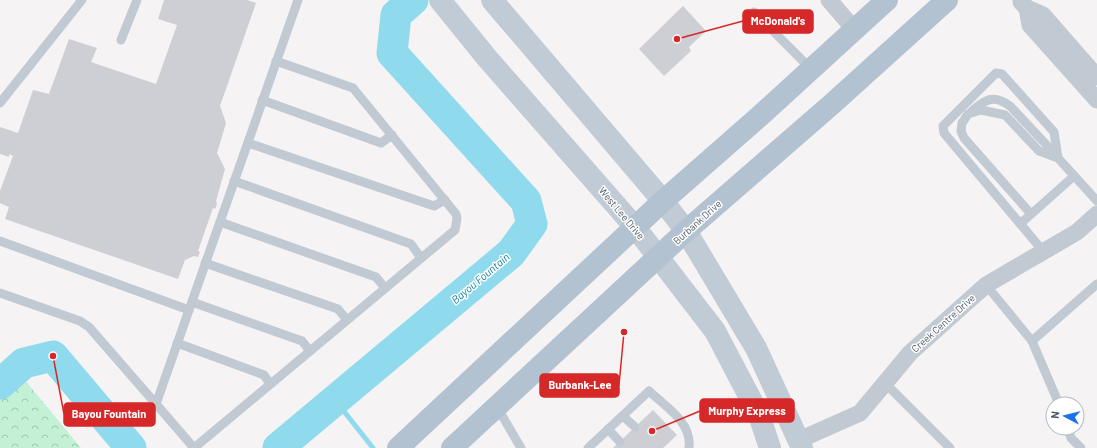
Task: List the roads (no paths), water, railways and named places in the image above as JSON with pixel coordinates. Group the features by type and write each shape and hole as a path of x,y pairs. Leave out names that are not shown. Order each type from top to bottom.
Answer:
{"main road":[{"name":"West Lee Drive","path":"440,0 488,58 635,227 715,331 759,415 770,448"},
{"path":"492,0 663,201 686,231 756,348 800,444"},
{"path":"398,448 663,201 811,70 887,0"},
{"name":"Burbank Drive","path":"456,445 686,231 832,104 947,0"}],"street":[{"path":"829,0 854,29"},
{"path":"1023,4 1043,15 1097,77"},
{"path":"1023,4 1030,25 1097,100"},
{"name":"Creek Centre Drive","path":"800,444 860,413 884,382 910,353 986,285 1077,232 1097,214"}],"lane":[{"path":"0,103 82,0"},
{"path":"120,40 137,0"},
{"path":"156,404 248,143 296,1"},
{"path":"754,12 811,70"},
{"path":"0,293 89,326 194,448 454,230 457,218 456,214 353,88 276,61"},
{"path":"1043,251 944,133 943,126 996,73 1002,74 1054,132 1058,158"},
{"path":"1031,214 964,138 961,131 962,124 968,114 985,100 995,99 1003,101 1097,201"},
{"path":"262,100 381,143 392,135"},
{"path":"968,114 981,110 1005,115 1039,151 1058,158"},
{"path":"248,143 434,206 445,200"},
{"path":"1020,224 1074,176"},
{"path":"234,181 411,244 421,258"},
{"path":"220,222 376,277 385,288"},
{"path":"0,241 190,306 302,341 310,351"},
{"path":"205,263 338,309 346,320"},
{"path":"1032,341 1097,284"},
{"path":"986,285 1032,341 1056,396"},
{"path":"177,343 264,375 270,384"},
{"path":"884,382 950,448"},
{"path":"593,446 608,429 649,391 682,420 690,440 689,448"},
{"path":"497,407 521,448"},
{"path":"623,416 635,427"},
{"path":"608,429 620,442"},
{"path":"1070,436 1081,448"}],"waterway":[{"name":"Bayou Fountain","path":"278,448 511,253 532,224 526,201 392,53 396,15 413,0"},
{"name":"Bayou Fountain","path":"0,384 24,363 53,356 131,448"},
{"path":"335,400 373,448"}],"place":[{"name":"McDonald's","path":"677,39"},
{"name":"Burbank-Lee","path":"624,332"},
{"name":"Bayou Fountain","path":"53,356"},
{"name":"Murphy Express","path":"652,431"}]}
